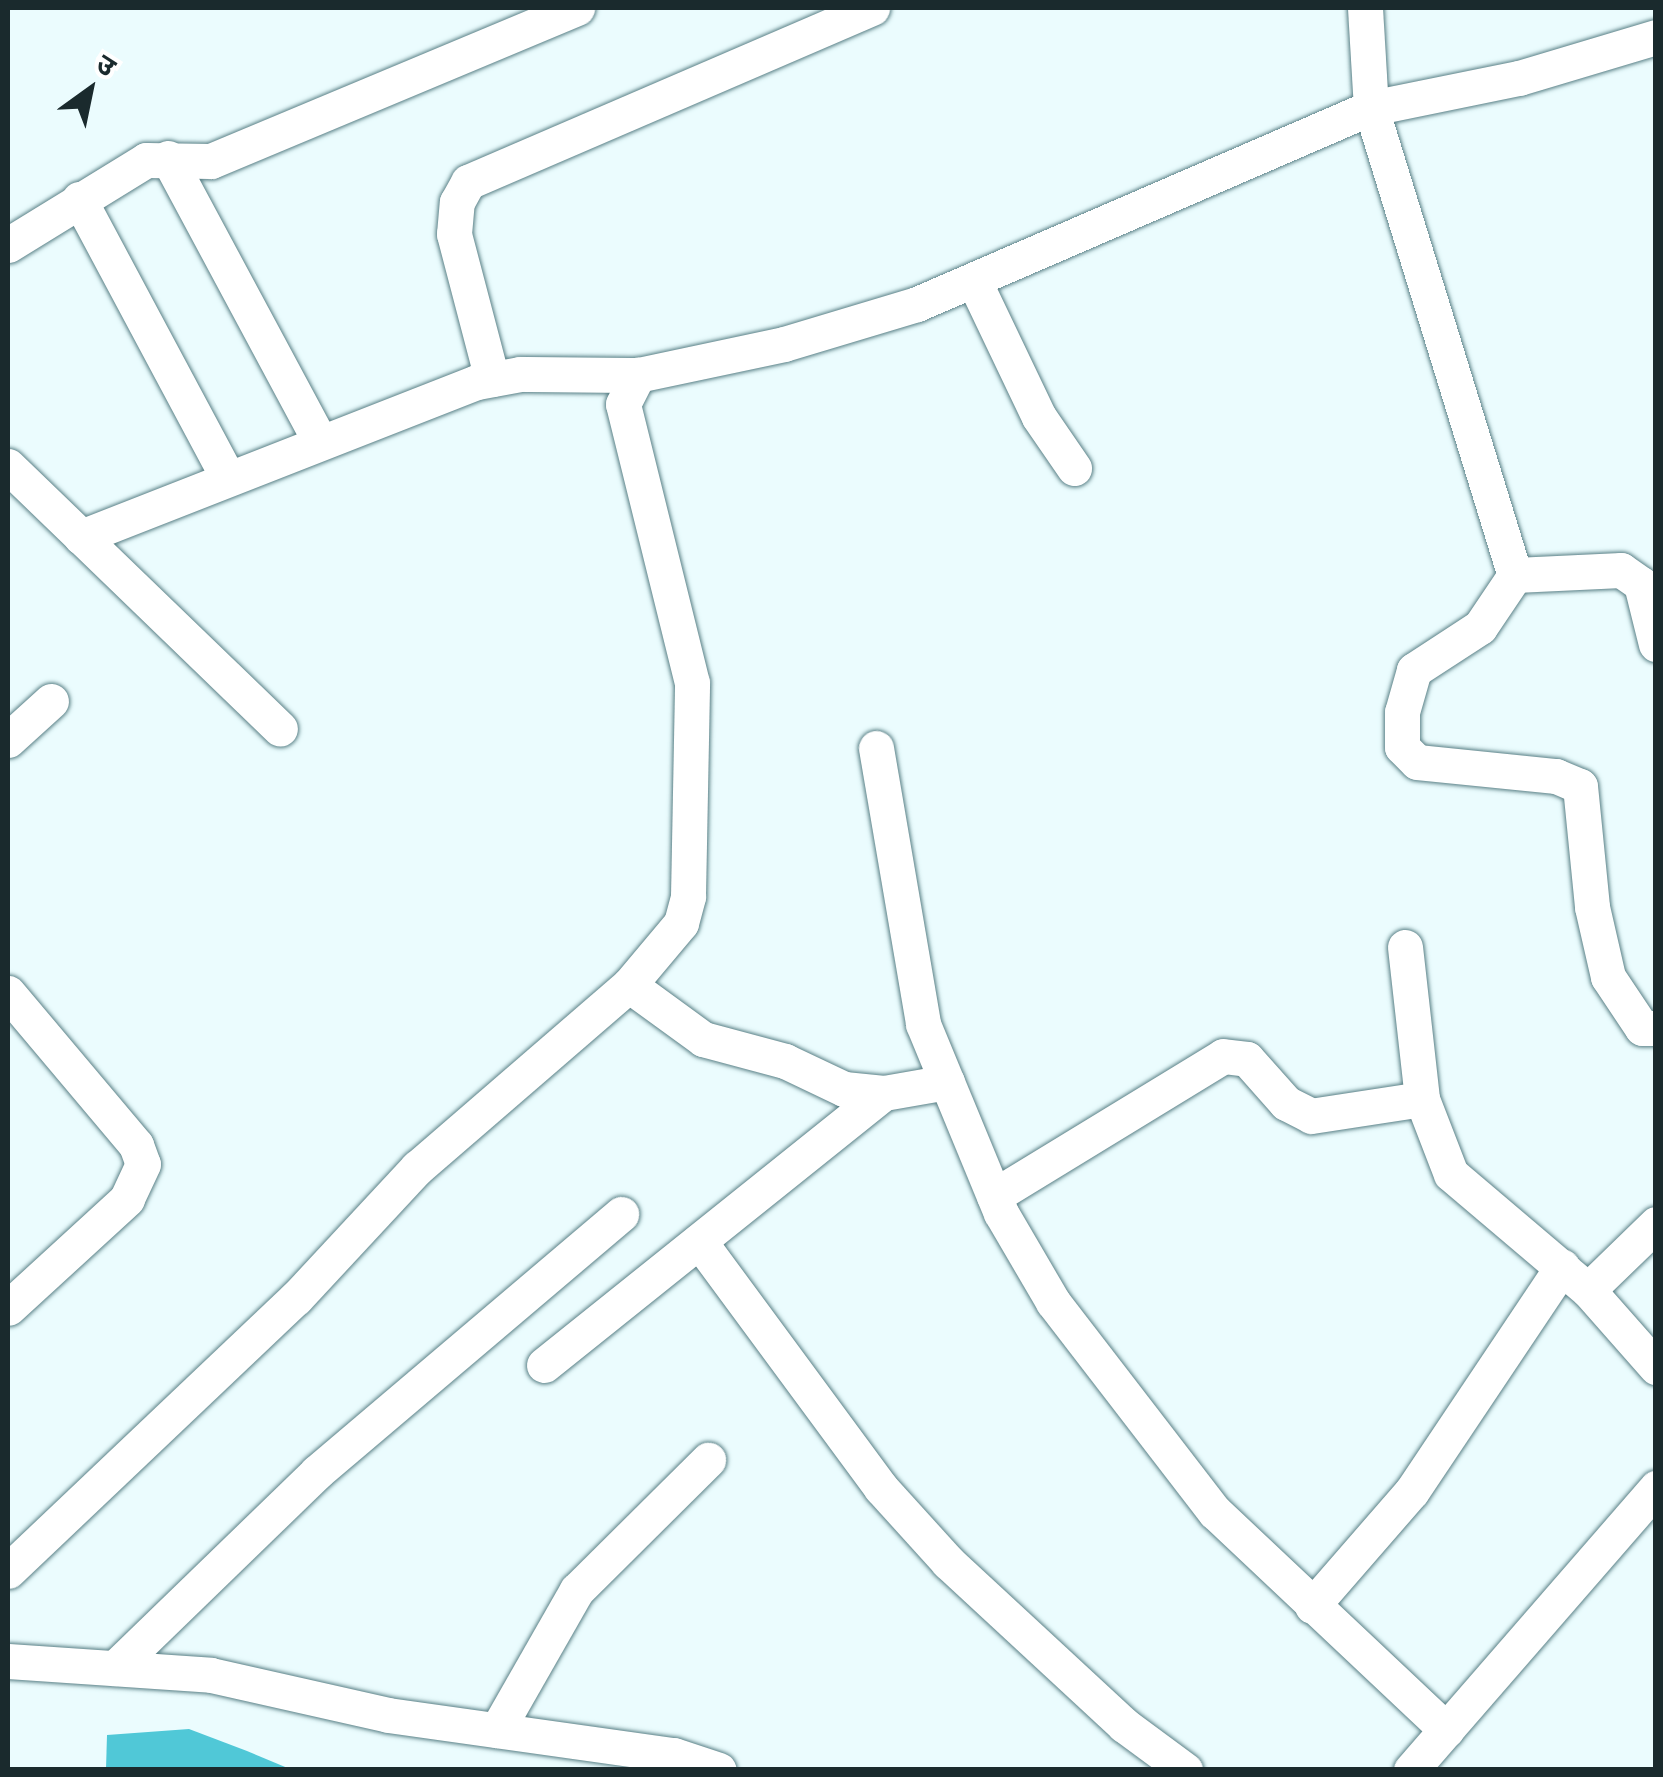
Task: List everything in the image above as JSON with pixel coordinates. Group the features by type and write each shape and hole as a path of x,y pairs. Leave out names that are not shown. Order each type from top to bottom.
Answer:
{"street":[{"path":"8,246 146,160 211,161 577,8"},
{"path":"492,379 454,234 457,202 468,182 872,8"},
{"path":"1365,8 1372,108 1515,575"},
{"path":"81,536 492,379 572,372 638,375 784,344 975,283 1372,108 1520,78 1656,37"},
{"path":"168,158 320,442"},
{"path":"79,200 228,478"},
{"path":"975,283 1039,416 1074,468"},
{"path":"8,1571 296,1298 417,1168 630,985 664,949 688,896 692,683 622,404 638,375"},
{"path":"8,466 280,729"},
{"path":"1515,575 1620,570 1633,576 1656,644"},
{"path":"1515,575 1480,627 1414,670 1402,712 1402,748 1417,762 1556,776 1580,786 1592,908 1608,977 1642,1028 1656,1028"},
{"path":"8,740 51,701"},
{"path":"876,748 915,996 994,1196 1053,1302 1215,1512 1446,1730"},
{"path":"1405,946 1422,1099 1451,1174 1588,1290 1656,1367"},
{"path":"630,985 703,1038 785,1061 844,1089 884,1093 947,1082"},
{"path":"8,1308 127,1199 143,1164 136,1145 10,1003"},
{"path":"994,1196 1223,1056 1247,1059 1286,1103 1311,1116 1422,1099"},
{"path":"544,1364 884,1093"},
{"path":"115,1668 318,1472 621,1214"},
{"path":"1588,1290 1656,1224"},
{"path":"699,1241 881,1488 948,1562 1124,1726 1185,1770"},
{"path":"1312,1606 1433,1462 1562,1267"},
{"path":"497,1730 577,1590 708,1460"},
{"path":"1411,1770 1656,1488"},
{"path":"8,1661 211,1675 388,1715 674,1754 720,1770"}],"shaded area":[{"path":"189,1729 290,1769 106,1769 107,1735"}]}
